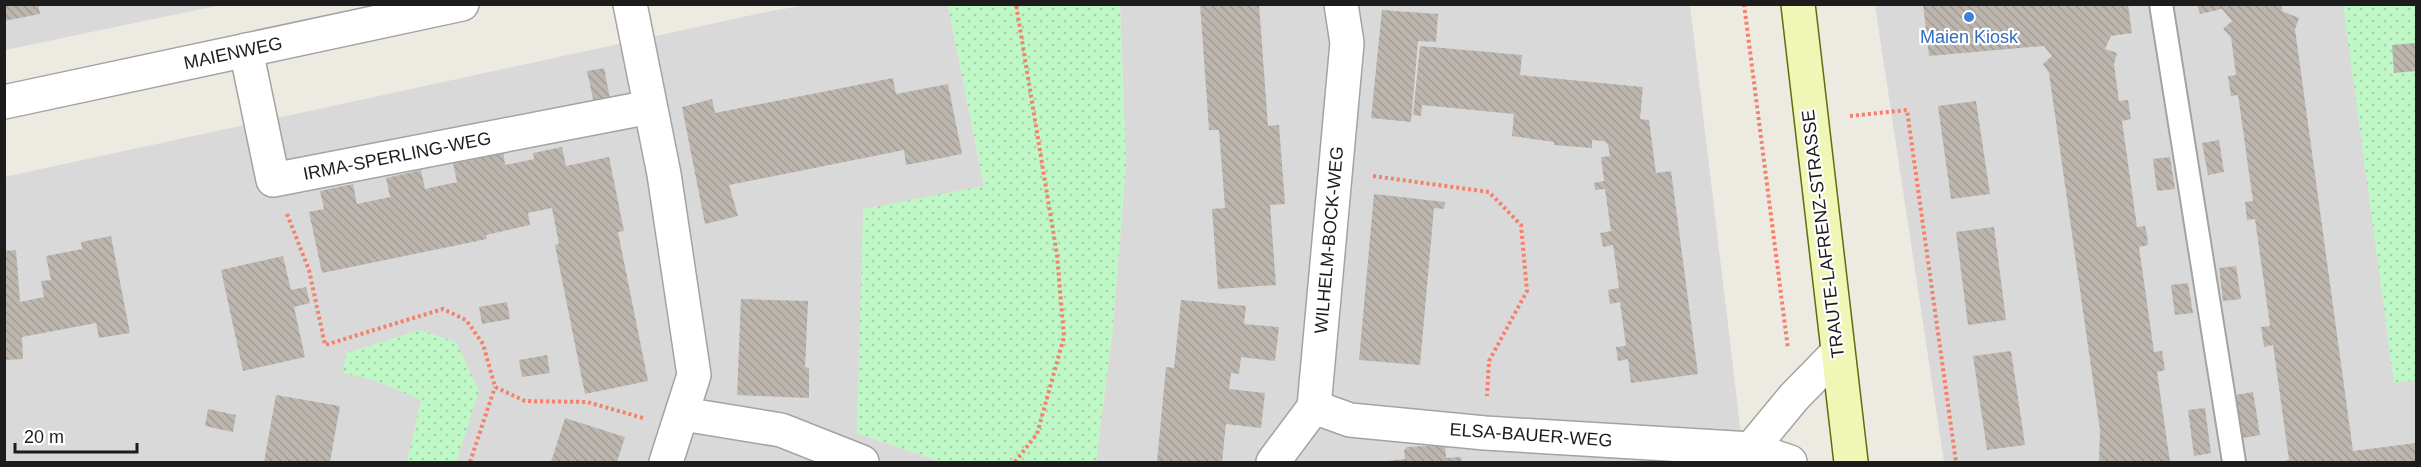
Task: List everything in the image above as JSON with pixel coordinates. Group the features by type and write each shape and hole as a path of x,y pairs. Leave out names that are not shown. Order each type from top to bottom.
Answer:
{"main road":[{"name":"TRAUTE-LAFRENZ-STRASSE","path":"1798,4 1851,462"}],"street":[{"name":"MAIENWEG","path":"4,102 462,4"},
{"path":"630,4 664,174 694,375 666,462"},
{"name":"WILHELM-BOCK-WEG","path":"1314,407 1347,43 1341,4"},
{"path":"246,50 273,180"},
{"name":"IRMA-SPERLING-WEG","path":"273,180 650,107"},
{"path":"1751,449 1794,397 1837,352"},
{"path":"1273,462 1314,407"},
{"name":"ELSA-BAUER-WEG","path":"1314,407 1350,420 1485,433 1751,449 1790,462"},
{"path":"680,420 781,430 862,462"}],"lane":[{"path":"2161,4 2234,462"}],"path":[{"path":"1015,462 1037,434 1064,337 1056,255 1016,4"},
{"path":"1744,4 1794,397"},
{"path":"1810,121 1907,110 1956,462"},
{"path":"1335,171 1489,192 1521,225 1527,291 1489,361 1485,433"},
{"path":"273,180 309,270 325,345 443,309 466,320 472,328 483,345 495,387 470,462"},
{"path":"495,387 525,401 587,402 680,420"}],"shaded area":[{"path":"816,4 948,5 984,187 857,433 942,462 5,462 4,177 776,10"},
{"path":"5,5 221,5 5,50"},
{"path":"1120,5 1690,5 1740,426 1747,462 1096,462 1113,326 1126,164"},
{"path":"1875,5 2416,5 2416,462 1944,462"}],"green space":[{"path":"948,5 1120,5 1126,164 1113,326 1096,462 942,462 857,433 863,209 984,186"},
{"path":"2343,5 2416,5 2416,380 2394,383"},
{"path":"420,330 456,342 479,391 456,462 407,462 421,400 374,380 343,373 346,353"}],"building":[{"path":"4,4 38,4 40,14 4,21"},
{"path":"1200,4 1259,4 1268,126 1279,125 1285,204 1270,205 1276,285 1218,289 1212,209 1225,208 1219,130 1209,130"},
{"path":"1923,4 2128,4 2132,33 2111,36 2105,49 2117,53 2114,64 2119,101 2128,100 2131,119 2122,121 2137,227 2145,226 2147,235 2148,245 2139,247 2154,352 2162,351 2165,370 2157,372 2170,462 2099,462 2100,430 2049,73 2043,64 2052,56 2044,46 1929,56"},
{"path":"2197,4 2282,4 2282,11 2299,18 2295,29 2353,451 2416,443 2416,462 2279,462 2289,460 2273,345 2264,347 2261,327 2270,326 2255,219 2247,220 2245,202 2253,201 2238,95 2231,96 2228,76 2236,75 2231,37 2223,29 2232,21 2222,9 2200,14"},
{"path":"1382,10 1438,14 1436,42 1418,41 1411,122 1371,118"},
{"path":"2416,43 2416,71 2394,73 2392,45"},
{"path":"1420,46 1522,55 1520,75 1643,87 1640,119 1649,120 1656,173 1671,171 1698,374 1631,383 1628,359 1618,361 1616,347 1626,346 1620,302 1610,304 1608,290 1619,288 1613,245 1603,247 1600,233 1611,231 1605,189 1595,190 1594,183 1604,181 1601,157 1610,156 1608,145 1604,141 1592,140 1592,148 1554,145 1554,142 1512,136 1514,114 1422,105 1421,116 1413,115"},
{"path":"604,68 611,104 595,108 587,71"},
{"path":"893,78 896,94 948,84 962,154 906,165 904,150 729,185 738,216 705,224 682,107 712,99 715,113"},
{"path":"1976,101 1990,194 1951,199 1938,106"},
{"path":"2219,140 2224,172 2208,175 2202,143"},
{"path":"562,147 566,166 609,157 624,231 618,232 648,381 585,394 555,245 559,244 552,208 528,213 530,225 486,235 487,239 322,273 309,212 324,209 320,191 353,184 357,204 390,197 386,178 421,170 425,189 457,182 453,163 471,160 470,155 503,149 505,165 534,159 533,153"},
{"path":"2170,157 2175,189 2157,191 2153,159"},
{"path":"1374,194 1445,202 1444,209 1434,208 1420,365 1359,360"},
{"path":"1994,227 2006,320 1968,325 1956,232"},
{"path":"111,236 130,333 99,338 96,323 22,337 23,359 4,360 4,251 16,250 20,302 44,297 41,281 51,280 46,256 82,249 81,242"},
{"path":"283,256 291,290 306,287 310,303 294,307 305,357 243,371 221,270"},
{"path":"2236,266 2241,299 2223,301 2219,268"},
{"path":"2188,283 2193,313 2175,315 2171,285"},
{"path":"741,299 808,301 805,367 809,368 809,398 737,395"},
{"path":"1181,300 1246,306 1244,324 1279,327 1275,361 1241,357 1239,374 1231,373 1229,389 1265,393 1261,428 1226,424 1222,462 1157,462 1166,367 1174,368"},
{"path":"507,302 510,319 482,324 479,307"},
{"path":"2011,351 2025,445 1987,450 1973,356"},
{"path":"547,355 550,373 522,377 519,360"},
{"path":"2253,392 2260,435 2243,438 2236,395"},
{"path":"276,395 340,406 330,462 264,462"},
{"path":"2205,408 2211,453 2194,456 2188,410"},
{"path":"208,409 236,415 233,432 205,426"},
{"path":"565,418 625,437 617,462 551,462"},
{"path":"1445,445 1446,458 1461,457 1462,462 1378,462 1405,459 1404,450 1407,447"}],"place":[{"name":"Maien Kiosk","path":"1969,17"}]}
